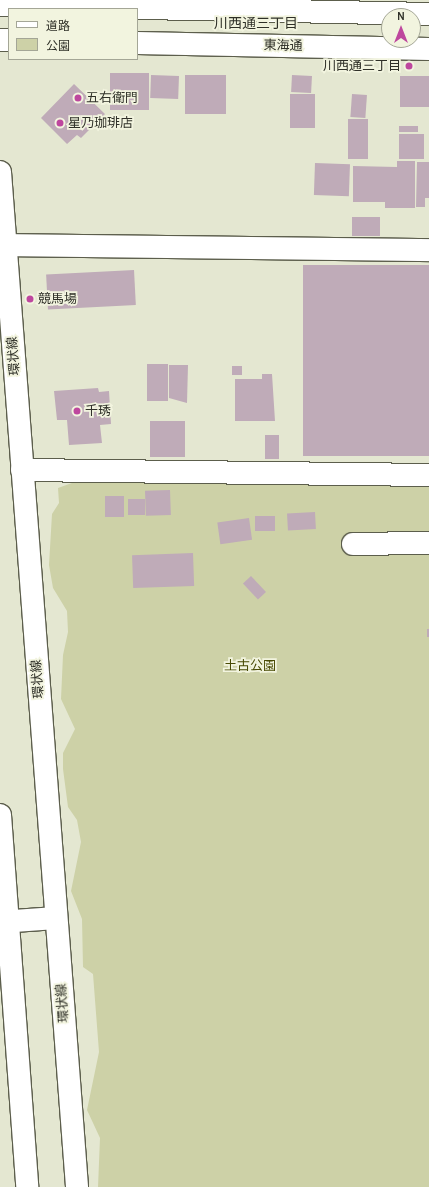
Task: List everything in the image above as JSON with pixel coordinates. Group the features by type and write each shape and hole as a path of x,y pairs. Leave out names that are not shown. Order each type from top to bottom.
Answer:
{"main road":[{"path":"0,5 429,14"},
{"name":"東海通","path":"138,43 429,49"},
{"name":"環状線","path":"0,172 77,1187"},
{"path":"6,245 429,250"},
{"path":"22,470 429,475"},
{"path":"353,544 429,543"},
{"path":"0,815 4,921 27,1187"},
{"path":"4,921 56,918"}],"green space":[{"name":"土古公園","path":"78,475 379,480 394,487 429,487 429,1187 98,1187 100,1138 87,1110 99,1052 93,974 83,967 82,919 71,891 81,842 77,820 68,807 63,769 63,753 75,729 61,699 63,655 68,632 67,611 53,588 49,565 52,514 59,503 58,488 72,483"}],"building":[{"path":"110,73 149,73 149,110 110,110"},
{"path":"151,75 179,76 178,99 150,98"},
{"path":"185,75 226,75 226,114 185,114"},
{"path":"292,75 312,76 311,93 291,92"},
{"path":"400,76 429,76 429,107 400,107"},
{"path":"74,84 105,114 81,138 77,135 67,144 41,118"},
{"path":"290,94 315,94 315,128 290,128"},
{"path":"352,94 367,95 365,118 350,117"},
{"path":"348,119 368,119 368,159 348,159"},
{"path":"399,126 418,126 418,132 399,132"},
{"path":"399,134 424,134 424,159 399,159"},
{"path":"397,161 415,161 415,208 385,208 385,202 353,202 353,166 397,167"},
{"path":"417,162 429,162 429,198 425,198 425,207 416,207"},
{"path":"315,163 350,164 349,196 314,195"},
{"path":"352,217 380,217 380,236 352,236"},
{"path":"303,265 429,265 429,456 303,456"},
{"path":"134,270 136,305 48,310 46,275"},
{"path":"147,364 168,364 168,401 147,401"},
{"path":"169,365 188,365 187,403 169,398"},
{"path":"232,366 242,366 242,375 232,375"},
{"path":"262,374 272,374 275,421 235,421 235,379 262,379"},
{"path":"98,388 99,392 109,391 111,424 100,425 102,443 69,445 67,420 57,420 54,391"},
{"path":"150,421 185,421 185,457 150,457"},
{"path":"265,435 279,435 279,459 265,459"},
{"path":"170,490 171,515 146,516 145,491"},
{"path":"105,496 124,496 124,517 105,517"},
{"path":"128,499 145,499 145,515 128,515"},
{"path":"315,512 316,529 288,530 287,513"},
{"path":"255,516 275,516 275,531 255,531"},
{"path":"249,518 252,540 220,544 217,522"},
{"path":"193,553 194,586 133,588 132,555"},
{"path":"251,576 266,592 258,600 243,584"},
{"path":"427,629 429,629 429,637 427,637"}],"place":[{"name":"川西通三丁目","path":"409,66"},
{"name":"五右衛門","path":"78,98"},
{"name":"星乃珈琲店","path":"60,123"},
{"name":"競馬場","path":"30,299"},
{"name":"千琇","path":"77,411"}],"district":[{"name":"川西通三丁目","path":"256,24"}]}
